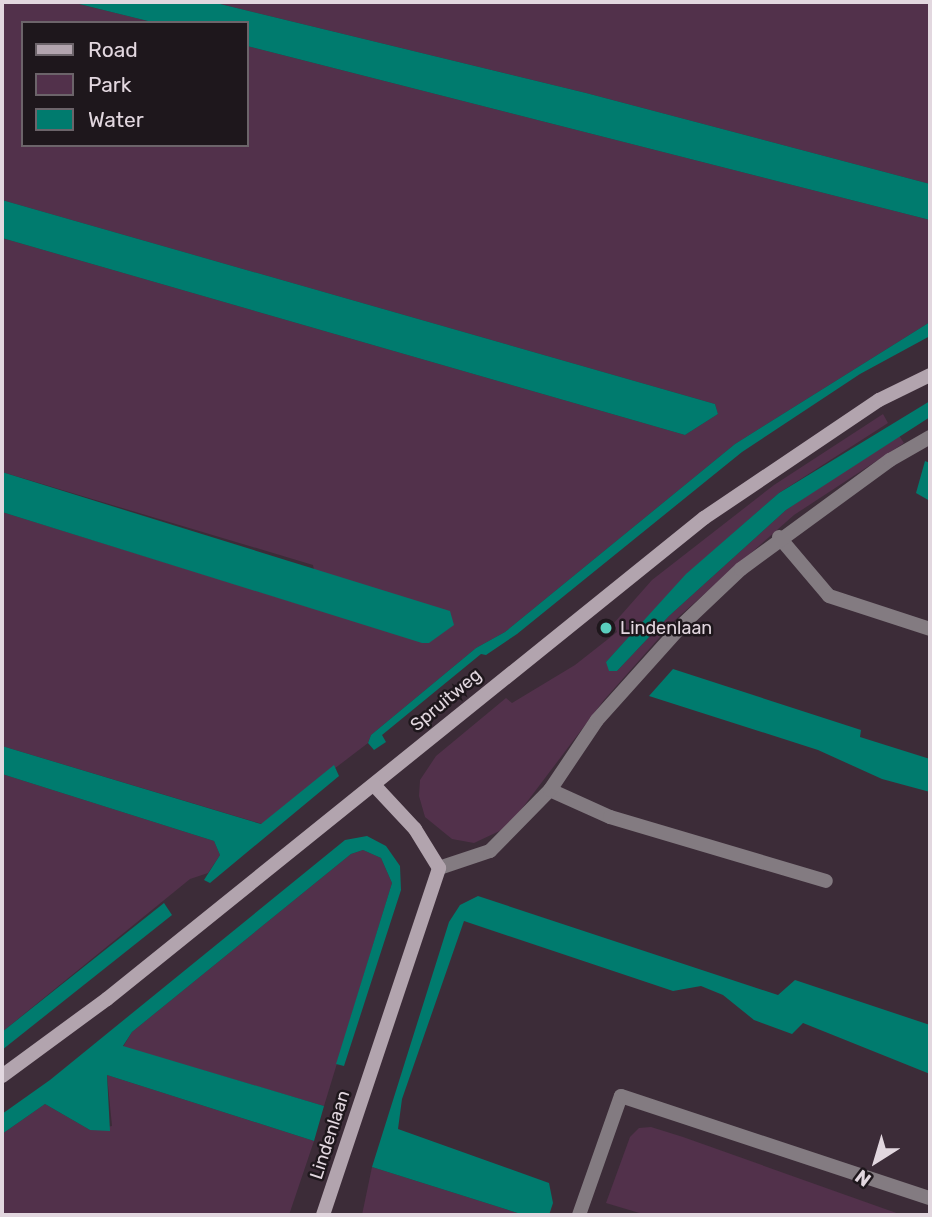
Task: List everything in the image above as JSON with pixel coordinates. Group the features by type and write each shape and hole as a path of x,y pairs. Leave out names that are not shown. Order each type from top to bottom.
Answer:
{"main road":[{"name":"Spruitweg","path":"2,1076 107,999 704,518 879,400 930,375"},
{"path":"374,785 415,829 439,868"},
{"name":"Lindenlaan","path":"323,1215 439,868"}],"street":[{"path":"439,868 490,851 550,790 605,710 683,624 779,537 930,437"},
{"path":"779,537 829,596 930,629"},
{"path":"550,790 610,817 826,881"},
{"path":"579,1215 621,1096 930,1198"}],"green space":[{"path":"2,2 71,2 148,21 21,21 21,147 248,147 248,46 930,220 930,322 735,444 505,632 476,648 371,735 368,743 262,824 2,746 2,512 322,611 313,565 2,472 2,238 685,435 718,414 715,404 2,200"},
{"path":"212,2 930,2 930,184 586,93"},
{"path":"883,414 888,423 779,493 687,574 606,662 617,671 669,616 786,510 898,434 904,443 794,515 675,620 604,700 508,827 474,843 452,839 425,817 419,796 420,780 436,756 506,698 512,703 575,665 617,632 614,623 652,580 774,485"},
{"path":"2,774 214,841 220,855 208,873 190,879 2,1032"},
{"path":"363,850 381,858 392,883 324,1106 123,1047 132,1032 351,854"},
{"path":"107,1075 314,1141 289,1215 2,1215 2,1134 45,1104 90,1130 112,1126"},
{"path":"651,1127 902,1215 646,1215 606,1203 630,1137 639,1128"},
{"path":"372,1167 524,1215 362,1215"}],"water":[{"path":"71,2 212,2 586,93 930,184 930,220 248,46 248,21 148,21"},
{"path":"2,200 715,404 718,414 685,435 2,238"},
{"path":"930,322 930,336 860,374 742,452 517,634 486,655 481,654 382,735 386,742 374,750 368,743 371,735 476,648 505,632 735,444"},
{"path":"930,401 930,417 786,510 669,616 617,671 609,671 606,662 686,574 779,493"},
{"path":"925,461 930,463 930,501 916,493"},
{"path":"2,472 450,611 454,625 429,643 422,643 2,512"},
{"path":"673,669 861,730 860,737 930,759 930,792 882,779 818,750 649,696"},
{"path":"2,746 261,824 334,765 339,776 210,883 204,880 220,855 214,841 2,774"},
{"path":"367,836 386,846 400,866 401,890 344,1066 336,1064 392,883 381,858 363,850 351,854 132,1032 123,1046 324,1106 314,1141 107,1075 110,1131 90,1130 45,1104 2,1134 2,1114 50,1080 345,840"},
{"path":"478,896 778,995 795,980 930,1025 930,1074 803,1023 792,1034 754,1020 723,995 701,986 673,991 464,921 402,1099 398,1129 549,1183 553,1203 549,1215 524,1215 372,1167 449,922 460,905"},
{"path":"164,903 172,915 2,1050 2,1032"}],"place":[{"name":"Lindenlaan","path":"606,628"}]}
